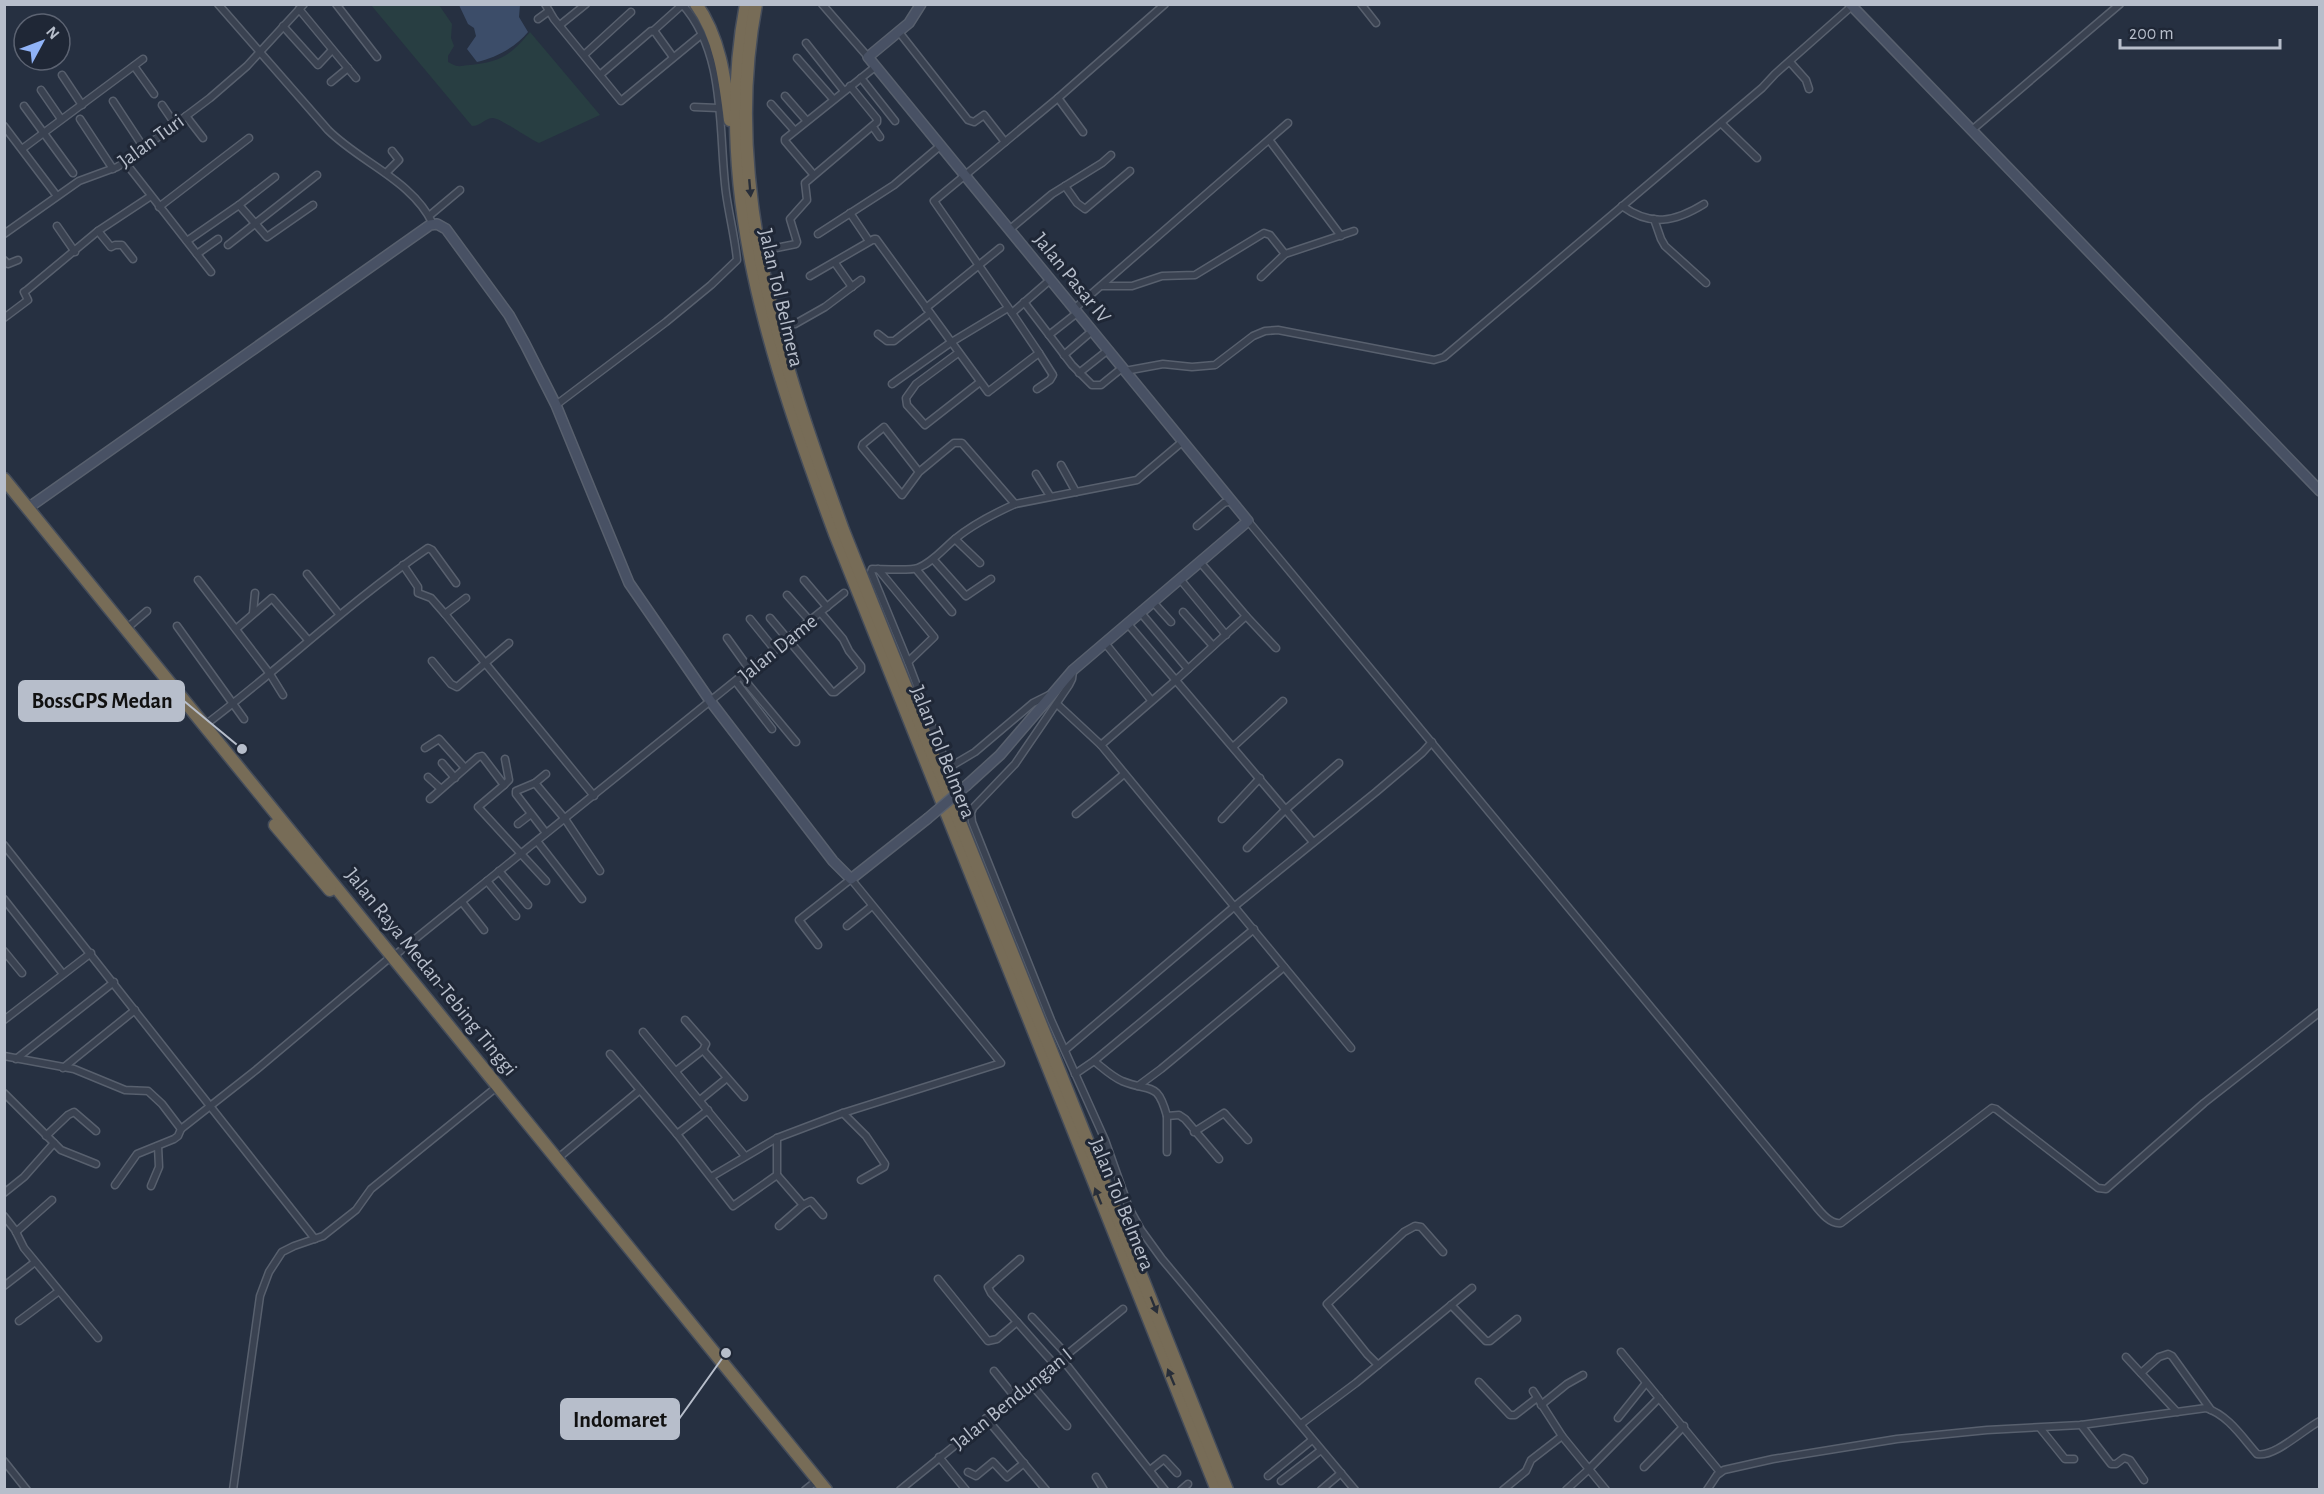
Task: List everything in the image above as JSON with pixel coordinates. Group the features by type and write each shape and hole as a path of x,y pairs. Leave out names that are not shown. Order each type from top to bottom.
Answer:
{"highway":[{"path":"696,4 710,29 718,52 728,99 739,192"},
{"name":"Jalan Tol Belmera","path":"746,4 737,82 739,192 749,259 768,340 793,420 835,534 1151,1330 1217,1490"},
{"name":"Jalan Tol Belmera","path":"756,4 746,112 751,201 768,297 790,379 843,530 1227,1490"},
{"name":"Jalan Raya Medan-Tebing Tinggi","path":"4,479 205,725 814,1487"},
{"name":"Jalan Raya Medan-Tebing Tinggi","path":"4,490 391,958"},
{"name":"Jalan Raya Medan-Tebing Tinggi","path":"496,1089 557,1159 826,1490"}],"street":[{"path":"218,4 333,136 402,186 431,220 446,229 509,315 556,405 629,583 711,702 816,840 852,879 1000,1063 843,1113 777,1138 711,1177"},
{"path":"336,4 377,57"},
{"path":"560,25 586,4"},
{"path":"822,4 868,57 913,19 921,4"},
{"path":"1037,389 1053,375 934,201 966,177 1165,4"},
{"path":"1361,4 1376,23"},
{"path":"1972,130 2120,4"},
{"path":"556,405 666,322 737,260 726,194 714,69 692,16 682,5 601,74"},
{"path":"1024,302 1079,373 1096,386 1123,369 1163,364 1192,367 1215,364 1253,336 1265,331 1278,330 1439,359 1476,332 1721,123 1852,5 2319,491"},
{"path":"302,7 332,50 356,78"},
{"name":"Jalan Turi","path":"4,234 79,181 113,169 144,148 226,84 260,53 302,7"},
{"path":"538,19 547,8 621,101 701,35"},
{"path":"584,55 631,12"},
{"path":"283,26 318,65 332,50"},
{"path":"652,31 673,57"},
{"path":"899,32 968,120 974,122 984,115 1005,142"},
{"path":"776,248 796,244 790,219 807,200 805,183 813,174 873,127 877,119 806,43"},
{"name":"Jalan Pasar IV","path":"868,57 1248,521"},
{"path":"797,58 833,99"},
{"path":"22,149 142,59"},
{"path":"1790,62 1806,80 1809,89"},
{"path":"134,66 154,94"},
{"path":"813,174 784,139 875,67"},
{"path":"331,82 348,68"},
{"path":"62,75 82,105"},
{"path":"861,78 895,120"},
{"path":"41,90 61,119"},
{"path":"785,96 806,120"},
{"path":"1058,98 1083,132"},
{"path":"113,101 144,148"},
{"path":"771,104 794,130"},
{"path":"162,105 175,124"},
{"path":"24,106 73,173"},
{"path":"693,107 718,108"},
{"path":"186,116 202,138"},
{"path":"80,119 113,169"},
{"path":"1049,335 1100,286 1270,141 1288,123"},
{"path":"1721,123 1757,158"},
{"path":"4,126 57,196"},
{"path":"873,127 880,137"},
{"path":"159,207 249,138"},
{"path":"1270,141 1341,236"},
{"path":"818,234 894,185 940,146"},
{"path":"386,173 399,160 392,151"},
{"path":"1009,230 1065,186 1111,155"},
{"path":"125,162 211,272"},
{"path":"1065,186 1084,209 1130,171"},
{"path":"228,245 317,175"},
{"path":"187,241 239,205 274,177"},
{"path":"28,508 371,265 431,220 460,190"},
{"path":"5,316 28,300 24,292 98,231 150,196"},
{"path":"239,205 267,237 313,204"},
{"path":"1622,206 1638,216 1674,219 1704,204"},
{"path":"850,213 869,242"},
{"path":"1654,219 1660,239 1665,246 1706,283"},
{"path":"57,226 75,252"},
{"path":"98,231 111,247 122,245 133,259"},
{"path":"1261,278 1284,254 1354,231"},
{"path":"1100,286 1131,286 1162,276 1195,274 1264,233 1270,235 1284,254"},
{"path":"197,254 218,239"},
{"path":"810,276 876,239 950,343 990,392 1039,353"},
{"path":"878,334 887,341 894,341 1000,248"},
{"path":"4,260 8,264 18,260"},
{"path":"835,263 852,287"},
{"path":"795,324 825,307 861,280"},
{"path":"892,384 950,343 1024,302 1050,280"},
{"path":"1064,355 1092,331"},
{"path":"1079,373 1108,350"},
{"path":"958,353 916,384 906,398 907,405 924,425 980,382"},
{"path":"919,471 884,428 863,444 862,447 902,495 919,471 954,443 962,443 1015,504"},
{"path":"1049,695 1033,703 975,752 948,768 908,662 870,572 872,569 916,569 933,559 955,539 983,519 1015,504 1137,480 1182,442"},
{"path":"1060,465 1076,492"},
{"path":"1036,474 1050,496"},
{"path":"1197,526 1224,503 1232,501"},
{"path":"818,945 799,920 967,785 1000,755 1049,695 1073,670 1248,521 1809,1198 1836,1224 1841,1223 1992,1108 2098,1188 2106,1189 2204,1103 2319,1012"},
{"path":"955,539 980,563"},
{"path":"205,725 234,704 339,614 429,548 456,583"},
{"path":"933,559 966,596 991,579"},
{"path":"1200,562 1276,648"},
{"path":"403,566 418,586 418,592 431,598 445,614 594,796"},
{"path":"878,569 934,637 908,662"},
{"path":"916,569 952,612"},
{"path":"307,574 339,614"},
{"path":"1180,579 1226,635"},
{"path":"198,580 270,674 283,695"},
{"path":"804,580 827,607"},
{"path":"253,614 255,593"},
{"name":"Jalan Dame","path":"115,1185 137,1154 176,1137 180,1129 844,593"},
{"path":"787,595 810,621"},
{"path":"445,614 466,598"},
{"path":"236,629 270,599 273,599 309,640"},
{"path":"1153,602 1172,622"},
{"path":"126,629 147,611"},
{"path":"1183,612 1213,646"},
{"path":"770,618 832,692 835,692 861,670 861,666 843,639 821,613"},
{"path":"1141,613 1188,669"},
{"path":"1101,745 1246,616"},
{"path":"750,619 775,650"},
{"path":"1128,624 1313,842"},
{"path":"177,627 244,719"},
{"path":"727,638 750,670"},
{"path":"432,661 456,687 509,643"},
{"path":"1105,644 1151,700"},
{"path":"1073,670 1072,679 1057,704 1015,764 973,808 971,817 1065,1050 1105,1140 1129,1208 1141,1230 1355,1490"},
{"path":"742,677 796,742"},
{"path":"736,682 772,729"},
{"path":"1233,747 1283,701"},
{"path":"1057,704 1101,745 1351,1048"},
{"path":"425,748 439,739 465,768"},
{"path":"1065,1050 1235,906 1376,792 1432,742"},
{"path":"430,799 482,756 504,785"},
{"path":"505,759 509,780 478,807 546,881"},
{"path":"442,763 455,778"},
{"path":"1246,848 1339,763"},
{"path":"546,774 535,783 515,792 546,833"},
{"path":"1076,814 1124,774"},
{"path":"428,777 441,789"},
{"path":"1222,819 1260,778"},
{"path":"535,783 565,819 600,871"},
{"path":"518,824 531,814"},
{"path":"537,841 582,899"},
{"path":"4,845 315,1239"},
{"path":"499,871 528,905"},
{"path":"487,881 516,916"},
{"path":"4,899 63,974"},
{"path":"462,902 484,930"},
{"path":"847,926 872,906"},
{"path":"1075,1074 1094,1061 1254,929"},
{"path":"4,951 22,973"},
{"path":"4,1020 91,953"},
{"path":"1138,1086 1284,967"},
{"path":"16,1059 114,982"},
{"path":"63,1068 135,1010"},
{"path":"676,1071 703,1050 706,1043 685,1020"},
{"path":"644,1032 745,1156"},
{"path":"703,1050 744,1097"},
{"path":"609,1054 734,1206 777,1174"},
{"path":"4,1056 74,1069 125,1090 144,1090 152,1093 180,1129"},
{"path":"1094,1061 1113,1076 1138,1086 1146,1086 1161,1097 1167,1116 1167,1152"},
{"path":"700,1100 727,1078"},
{"path":"233,1490 263,1287 272,1266 282,1252 294,1245 323,1236 356,1210 371,1189 496,1089"},
{"path":"557,1159 640,1090"},
{"path":"4,1093 61,1150 96,1164"},
{"path":"677,1134 708,1110"},
{"path":"46,1136 74,1112 96,1131"},
{"path":"843,1113 866,1136 885,1164 884,1167 861,1180"},
{"path":"1194,1132 1224,1113 1248,1140"},
{"path":"1167,1116 1182,1117 1219,1159"},
{"path":"777,1138 777,1174 803,1205"},
{"path":"4,1193 24,1177 54,1143"},
{"path":"151,1186 159,1167 158,1146"},
{"path":"16,1232 52,1200"},
{"path":"779,1226 803,1205 810,1202 823,1215"},
{"path":"4,1216 16,1232 21,1244 98,1338"},
{"path":"1378,1365 1327,1304 1404,1232 1415,1226 1421,1227 1443,1251"},
{"path":"1020,1259 988,1287 1055,1365"},
{"path":"4,1286 35,1262"},
{"path":"938,1279 988,1341 997,1338 1017,1322"},
{"path":"1301,1424 1472,1288"},
{"path":"19,1321 59,1291"},
{"path":"1451,1305 1486,1341 1490,1341 1517,1319"},
{"name":"Jalan Bendungan I","path":"900,1490 1123,1309"},
{"path":"1032,1317 1165,1490"},
{"path":"1621,1352 1720,1472"},
{"path":"2141,1373 2159,1358 2168,1354 2172,1356 2211,1410"},
{"path":"2126,1357 2177,1412"},
{"path":"994,1371 1014,1396"},
{"path":"1541,1405 1567,1384 1583,1375"},
{"path":"1479,1382 1510,1414 1515,1415 1537,1398"},
{"path":"1618,1418 1646,1383"},
{"path":"1031,1384 1067,1426"},
{"path":"1533,1391 1562,1436 1606,1490"},
{"path":"1566,1490 1659,1398"},
{"path":"1707,1490 1720,1472 1773,1459 1897,1439 1987,1430 2081,1425 2206,1408 2224,1418 2261,1455 2274,1451 2319,1421"},
{"path":"986,1418 1046,1490"},
{"path":"2081,1425 2112,1464 2124,1458 2130,1460 2144,1480"},
{"path":"1644,1467 1684,1426"},
{"path":"2040,1428 2065,1459 2074,1459"},
{"path":"1503,1490 1526,1471 1531,1460 1562,1436"},
{"path":"1268,1476 1312,1440"},
{"path":"1281,1481 1321,1450"},
{"path":"939,1457 966,1490"},
{"path":"1150,1470 1164,1459 1177,1473"},
{"path":"4,1461 27,1490"},
{"path":"968,1472 976,1476 993,1462 1008,1476 1024,1463"},
{"path":"1321,1490 1341,1473"},
{"path":"1096,1477 1104,1490"},
{"path":"1181,1490 1188,1484"}],"green space":[{"path":"371,5 439,5 452,24 451,38 454,46 448,56 448,62 457,66 497,60 516,47 530,32 600,115 539,143 493,118 472,126"}],"water":[{"path":"459,5 520,5 519,17 528,32 505,51 477,62 467,49 476,36 474,28 468,24"}],"place":[{"name":"BossGPS Medan","path":"242,749"},
{"name":"Indomaret","path":"726,1353"}]}
